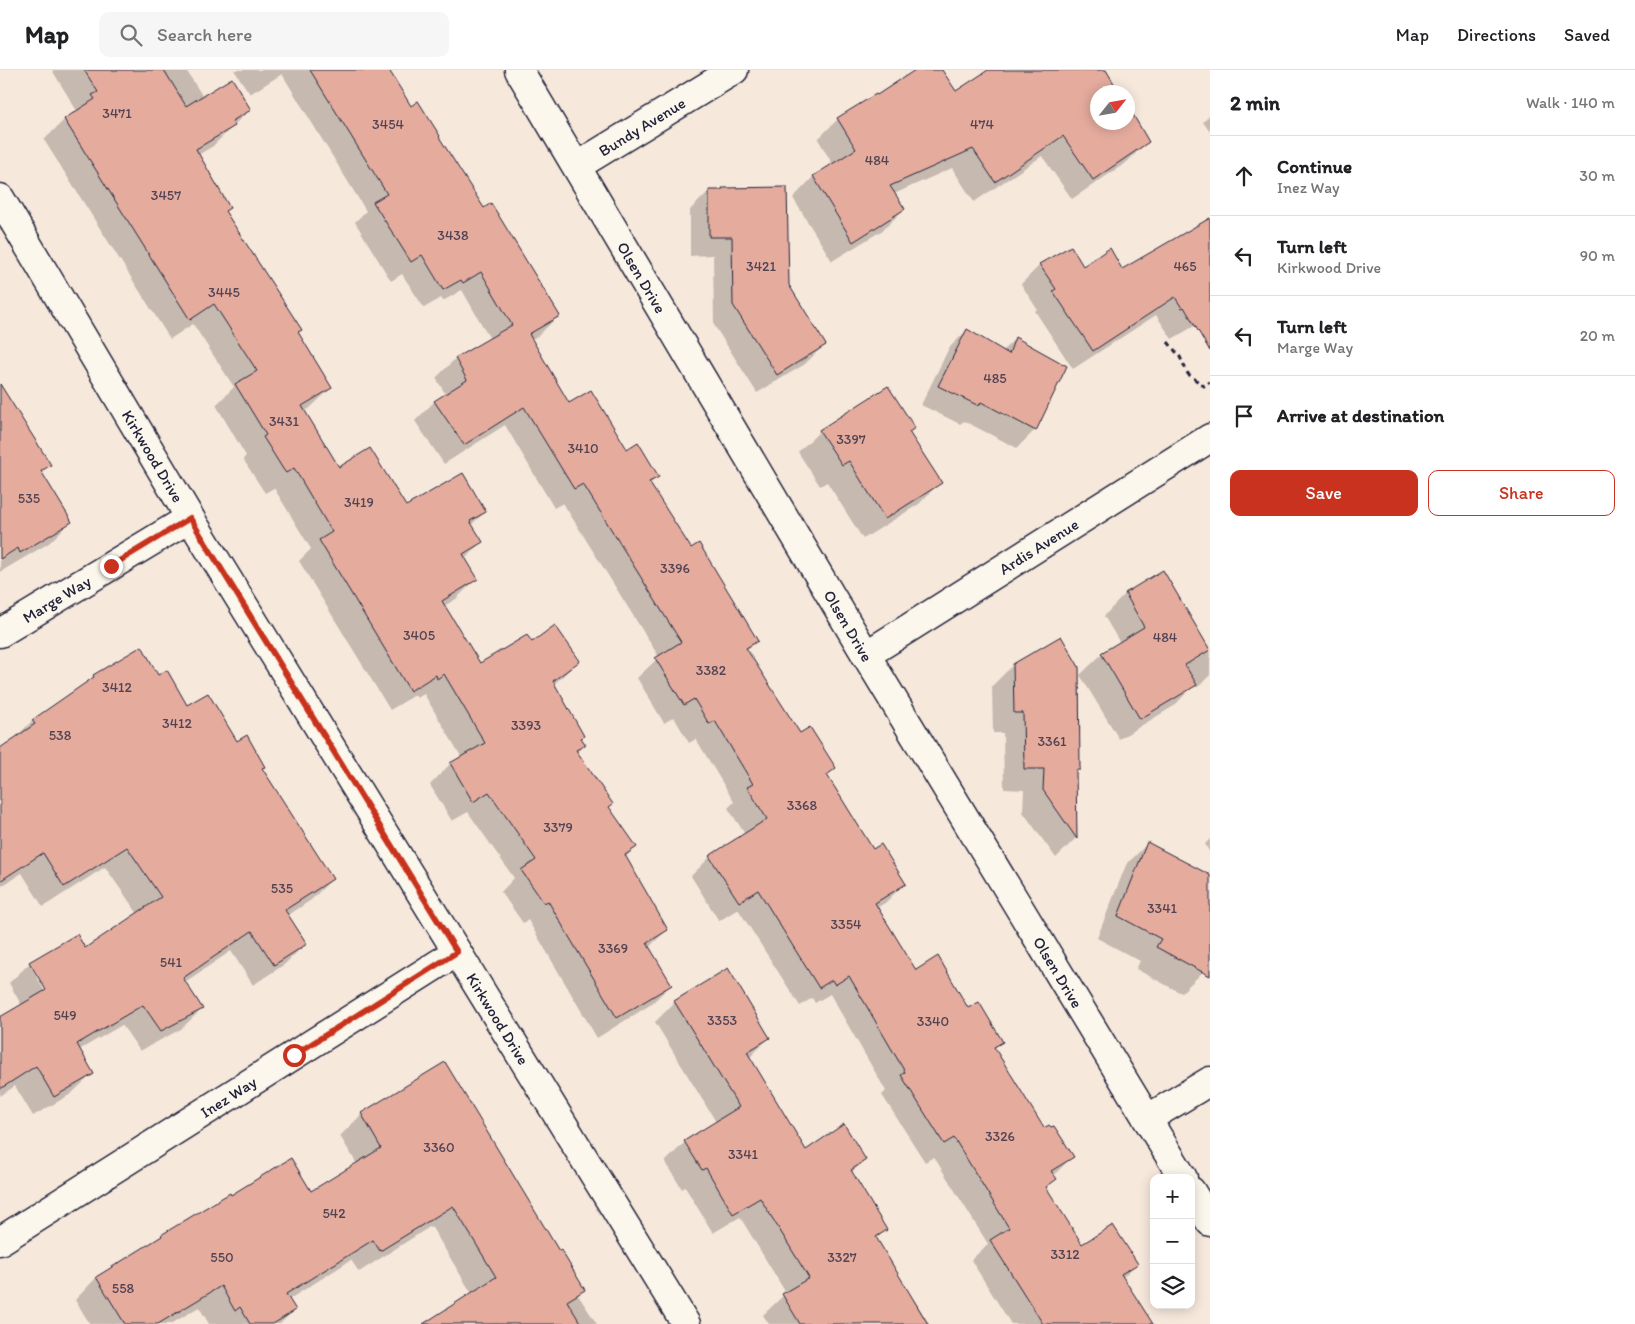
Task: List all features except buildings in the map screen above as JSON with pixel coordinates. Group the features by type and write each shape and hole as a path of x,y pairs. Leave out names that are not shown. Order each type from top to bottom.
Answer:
{"street":[{"name":"Olsen Drive","path":"520,70 866,655 1181,1174"},
{"name":"Bundy Avenue","path":"576,166 734,70"},
{"name":"Kirkwood Drive","path":"0,198 190,518 686,1324"},
{"name":"Ardis Avenue","path":"866,655 1210,438"},
{"name":"Marge Way","path":"0,633 190,518"},
{"name":"Inez Way","path":"0,1241 457,952"},
{"path":"1147,1119 1210,1081"},
{"path":"1195,1198 1210,1222"}],"path":[{"path":"1168,342 1180,357 1188,374 1204,386 1210,382"}],"route":[{"path":"111,566 190,518 457,952 294,1055"}]}
